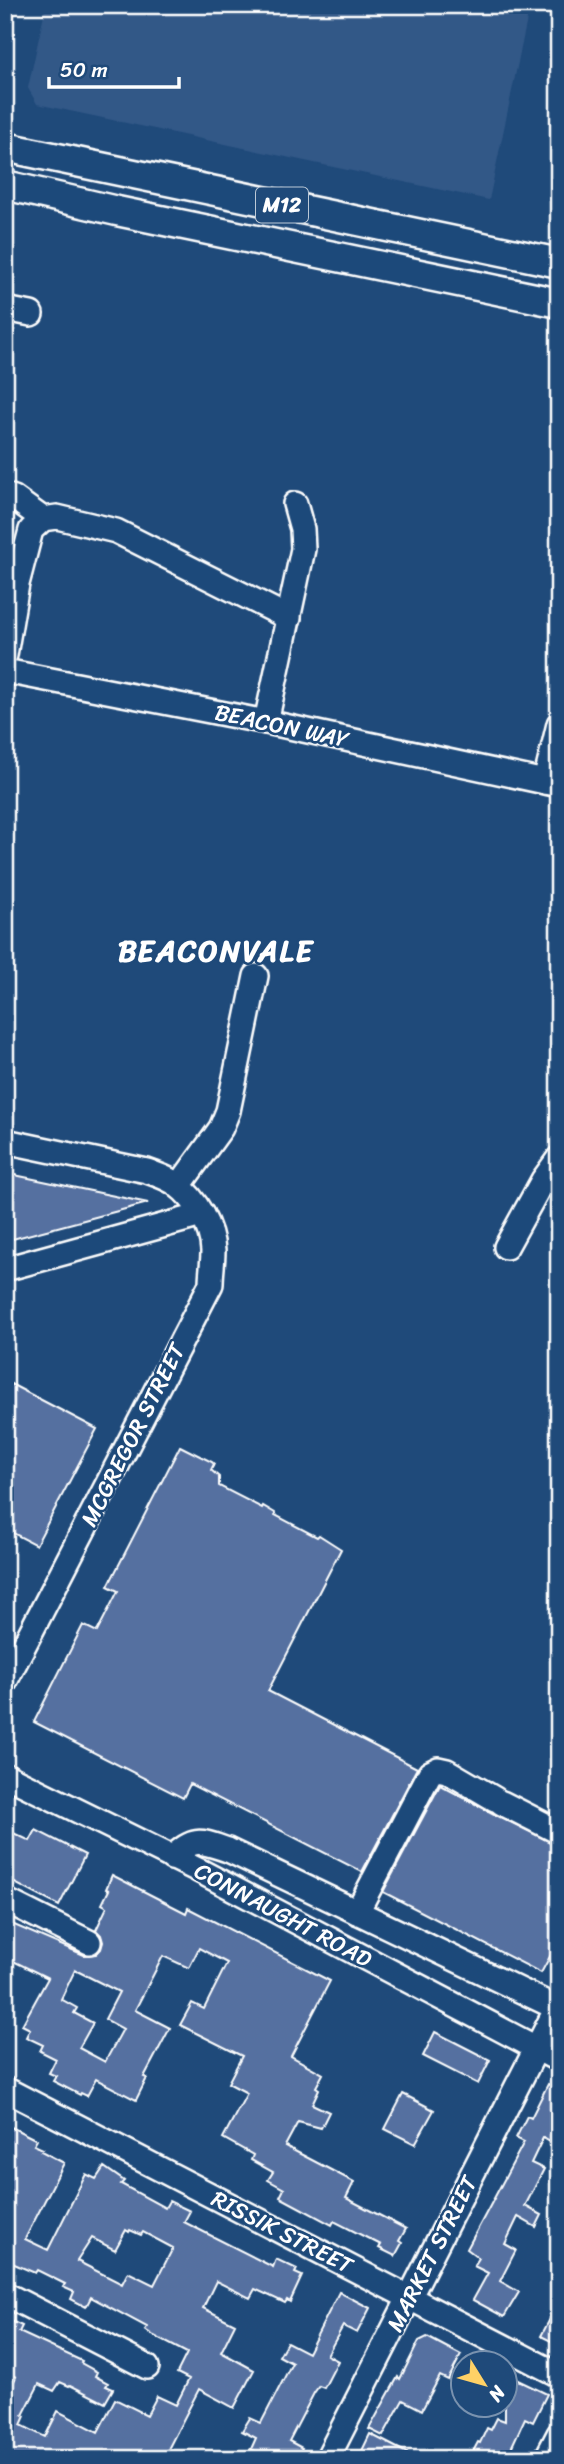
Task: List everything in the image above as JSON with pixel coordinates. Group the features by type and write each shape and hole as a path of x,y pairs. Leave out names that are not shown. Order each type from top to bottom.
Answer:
{"main road":[{"name":"M12","path":"5,147 559,263"},
{"name":"M12","path":"5,185 559,303"}],"street":[{"path":"5,309 32,314"},
{"path":"5,495 14,498 43,519"},
{"path":"266,722 304,541 295,504"},
{"path":"5,655 8,615 31,530 43,519 57,517 116,531 289,618"},
{"name":"BEACON WAY","path":"5,671 266,722 552,784"},
{"path":"552,784 559,724"},
{"path":"5,1141 147,1171 179,1186 221,1128 228,1111 256,976"},
{"path":"506,1247 543,1180 559,1158"},
{"name":"MCGREGOR STREET","path":"5,1682 211,1284 213,1250 209,1229 202,1215 179,1186"},
{"path":"5,1269 202,1215"},
{"path":"357,1912 430,1773 438,1769 447,1771 559,1832"},
{"name":"CONNAUGHT ROAD","path":"5,1775 172,1858 559,2060"},
{"path":"172,1858 185,1845 194,1841 228,1850 558,2006"},
{"path":"271,1909 286,1878"},
{"path":"5,1900 89,1942"},
{"name":"MARKET STREET","path":"327,2459 558,2006"},
{"name":"RISSIK STREET","path":"5,2089 559,2375"},
{"path":"5,2294 147,2367"},
{"path":"546,2459 559,2434"}],"shaded area":[{"path":"46,5 530,5 489,200 37,104 28,88"}],"building":[{"path":"5,1173 148,1203 5,1241"},
{"path":"5,1381 97,1429 36,1545 5,1529"},
{"path":"180,1446 214,1464 211,1470 219,1477 219,1486 262,1508 263,1506 341,1549 268,1691 417,1768 362,1872 190,1784 183,1798 34,1722 83,1625 97,1632 118,1591 108,1586"},
{"path":"440,1785 559,1846 559,1940 541,1973 383,1892"},
{"path":"5,1829 30,1841 36,1830 85,1855 59,1906 5,1878"},
{"path":"112,1875 186,1913 188,1908 330,1981 291,2056 323,2074 312,2104 329,2112 321,2128 298,2122 285,2146 354,2182 346,2198 406,2229 395,2256 379,2248 381,2245 334,2221 332,2225 280,2197 284,2189 268,2180 273,2172 251,2160 253,2155 223,2138 247,2093 228,2083 242,2056 180,2025 192,2003 204,2009 227,1963 199,1948 189,1968 163,1956 135,2010 170,2028 144,2077 147,2078 136,2100 96,2079 87,2096 53,2081 56,2076 49,2073 56,2059 40,2051 43,2045 26,2037 30,2029 22,2025 48,1978 9,1959 10,1956 5,1954 5,1921 84,1955 96,1954 103,1942 96,1930 107,1907 102,1904 109,1890 106,1889","holes":["75,1970 119,1992 105,2019 123,2029 105,2062 79,2048 93,2023 74,2013 77,2008 61,1999"]},
{"path":"435,2032 490,2060 478,2084 423,2056"},
{"path":"548,2084 559,2089 559,2147 543,2138 531,2163 544,2169 525,2206 542,2215 536,2227 518,2217 505,2244 516,2250 500,2281 519,2292 504,2317 473,2300 488,2273 474,2266 479,2258 467,2249 524,2142 516,2138 527,2116 531,2118"},
{"path":"403,2094 434,2110 415,2144 385,2129"},
{"path":"5,2124 37,2140 34,2145 43,2149 41,2151 64,2163 25,2239 48,2250 86,2174 96,2179 104,2167 124,2181 121,2184 165,2208 169,2201 190,2211 184,2222 273,2267 276,2259 297,2269 295,2273 302,2276 290,2302 287,2300 285,2303 255,2289 250,2298 216,2281 203,2308 235,2324 221,2352 254,2370 234,2408 199,2389 163,2459 5,2459 5,2399 16,2377 5,2372 5,2318 22,2326 19,2332 82,2361 81,2363 97,2372 95,2376 108,2383 106,2386 113,2389 105,2403 60,2382 54,2391 39,2384 23,2415 25,2416 21,2425 45,2437 58,2411 98,2432 115,2399 147,2415 157,2396 176,2405 189,2379 177,2373 187,2353 154,2336 145,2330 147,2327 91,2297 86,2307 71,2299 74,2292 63,2287 65,2284 37,2270 35,2273 5,2260","holes":["126,2230 130,2230 141,2235 143,2232 173,2248 154,2285 128,2272 122,2284 77,2261 92,2238 115,2250"]},
{"path":"339,2292 370,2308 357,2333 343,2326 327,2355 338,2361 324,2388 319,2386 314,2393 289,2441 302,2448 296,2459 270,2459 251,2449 256,2438 242,2431 250,2418 261,2423 292,2363 279,2356 287,2342 308,2353"},
{"path":"559,2302 559,2345 541,2336"},
{"path":"427,2337 448,2348 448,2380 440,2376 422,2410 403,2400 383,2436 369,2429 398,2377 400,2379 419,2341"},
{"path":"518,2380 547,2394 533,2422 525,2418 506,2459 469,2459 487,2428 491,2430 497,2418 505,2421 505,2418 518,2418"},
{"path":"370,2434 419,2459 358,2459"}],"district":[{"name":"BEACONVALE","path":"216,951"}]}
